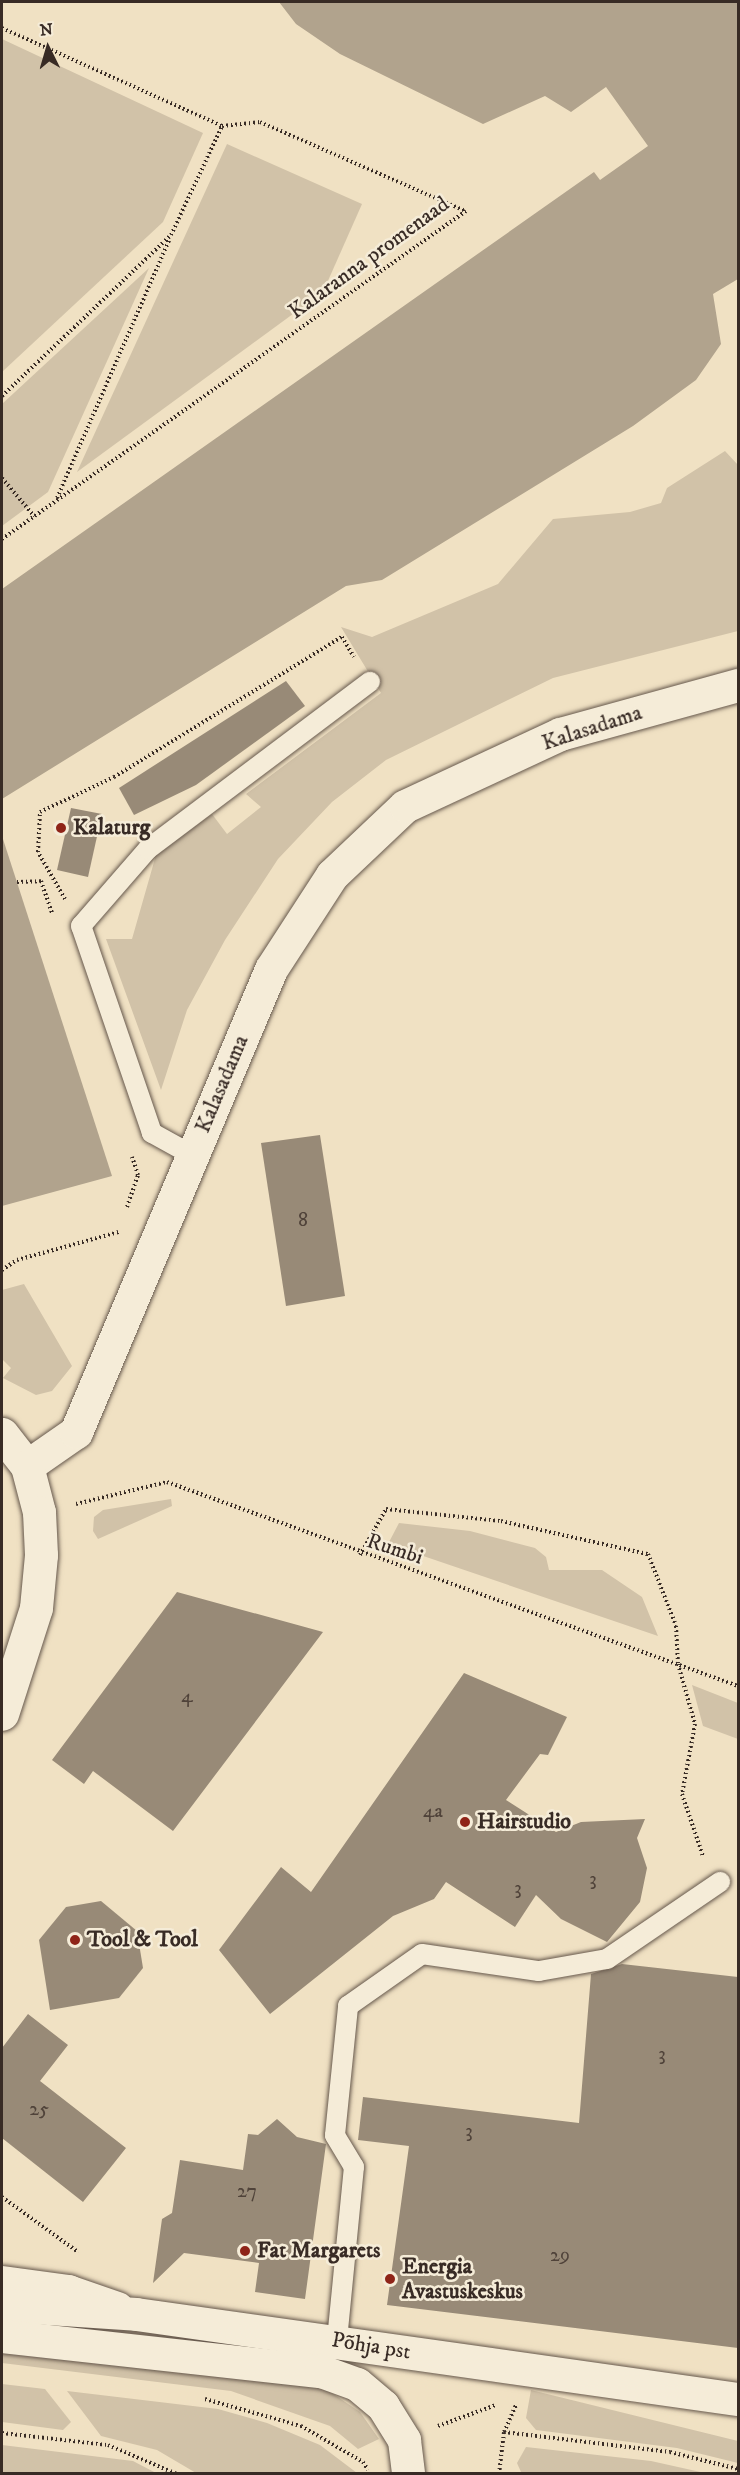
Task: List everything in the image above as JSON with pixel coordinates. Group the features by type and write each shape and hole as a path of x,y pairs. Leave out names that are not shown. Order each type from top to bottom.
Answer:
{"street":[{"name":"Kalasadama","path":"27,1466 76,1432 155,1239 271,969 332,876 405,806 560,734 738,685"},
{"path":"2,1434 27,1466 39,1512 36,1608 2,1714"},
{"path":"2,2282 68,2291 136,2314"},
{"name":"Põhja pst","path":"2,2305 136,2314 337,2340 738,2399"},
{"path":"2,2336 321,2371 357,2384 383,2406 404,2440 408,2474"}],"lane":[{"path":"192,1155 152,1133 81,926 148,849 370,682"},
{"path":"337,2340 354,2168 335,2135 348,2006 422,1954 539,1971 607,1959 720,1882"}],"path":[{"path":"2,28 222,126 171,235 57,500"},
{"name":"Kalaranna promenaad","path":"2,539 466,211 260,122 222,126"},
{"path":"2,396 171,235"},
{"path":"2,478 34,516"},
{"path":"81,926 38,852 40,812 114,777 342,637 370,682"},
{"path":"2,1270 17,1260 118,1232 155,1239"},
{"name":"Rumbi","path":"39,1512 167,1482 360,1555 738,1686"},
{"path":"360,1555 386,1509 501,1521 648,1554 676,1626 678,1664 694,1724 682,1794 698,1848 720,1882"},
{"path":"499,2474 504,2432 524,2369"},
{"path":"195,2398 301,2426 363,2462 370,2474"},
{"path":"435,2427 492,2405"},
{"path":"504,2432 670,2452 738,2469"},
{"path":"2,2433 108,2445 177,2474"}],"shaded area":[{"path":"279,2 738,2 738,279 713,294 721,344 696,380 633,426 382,580 346,586 2,799 2,589 594,172 600,180 648,146 606,87 571,112 545,96 483,124 340,54 296,24"},
{"path":"2,39 203,133 163,222 2,372"},
{"path":"227,144 362,204 323,292 77,472"},
{"path":"149,268 48,492 2,526 2,404"},
{"path":"725,451 738,465 738,631 553,678 386,760 332,802 278,859 225,940 187,1010 161,1090 106,939 132,939 156,855 212,814 227,834 261,807 246,794 381,693 341,627 372,637 498,584 553,519 630,512 661,503 667,488"},
{"path":"2,836 112,1176 2,1206"},
{"path":"24,1284 72,1366 52,1391 36,1395 3,1378 11,1368 2,1359 2,1290"},
{"path":"171,1499 172,1506 98,1539 93,1531 94,1517 103,1510"},
{"path":"399,1523 470,1531 535,1548 546,1557 549,1570 602,1570 642,1597 658,1636 388,1544"},
{"path":"692,1685 738,1703 738,1739 703,1726"},
{"path":"2,2342 320,2385 360,2412 379,2439 358,2449 330,2426 231,2391 2,2363"},
{"path":"2,2384 45,2389 71,2422 63,2430 2,2422"},
{"path":"531,2390 738,2441 738,2463 677,2448 536,2430 526,2418"},
{"path":"67,2391 218,2409 267,2423 320,2445 357,2473 196,2473 157,2450 101,2436"},
{"path":"2,2445 133,2461 156,2473 2,2473"},
{"path":"526,2447 651,2461 705,2473 521,2472 517,2463"}],"building":[{"path":"286,681 305,706 196,785 134,815 119,788"},
{"path":"71,808 102,814 88,877 57,870"},
{"path":"320,1135 345,1296 286,1306 261,1143"},
{"path":"177,1592 323,1632 173,1831 93,1771 84,1784 52,1760"},
{"path":"464,1673 567,1717 548,1755 540,1754 506,1800 556,1832 581,1822 645,1819 637,1838 647,1868 640,1902 607,1942 561,1919 536,1895 515,1927 446,1882 434,1899 393,1916 270,2014 219,1950 281,1867 311,1892"},
{"path":"101,1901 137,1931 143,1968 119,1998 50,2010 39,1940 66,1907"},
{"path":"622,1964 738,1977 738,2348 387,2305 409,2146 358,2140 363,2097 579,2123 591,1974"},
{"path":"28,2014 68,2045 40,2081 126,2148 83,2202 2,2138 2,2048"},
{"path":"277,2119 297,2137 326,2144 305,2299 255,2292 259,2263 184,2253 153,2283 162,2219 172,2213 180,2160 243,2170 248,2134 258,2135"}],"place":[{"name":"Kalaturg","path":"61,828"},
{"name":"Hairstudio","path":"465,1822"},
{"name":"Tool & Tool","path":"75,1940"},
{"name":"Fat Margarets","path":"245,2251"},
{"name":"Energia Avastuskeskus","path":"390,2279"}]}
